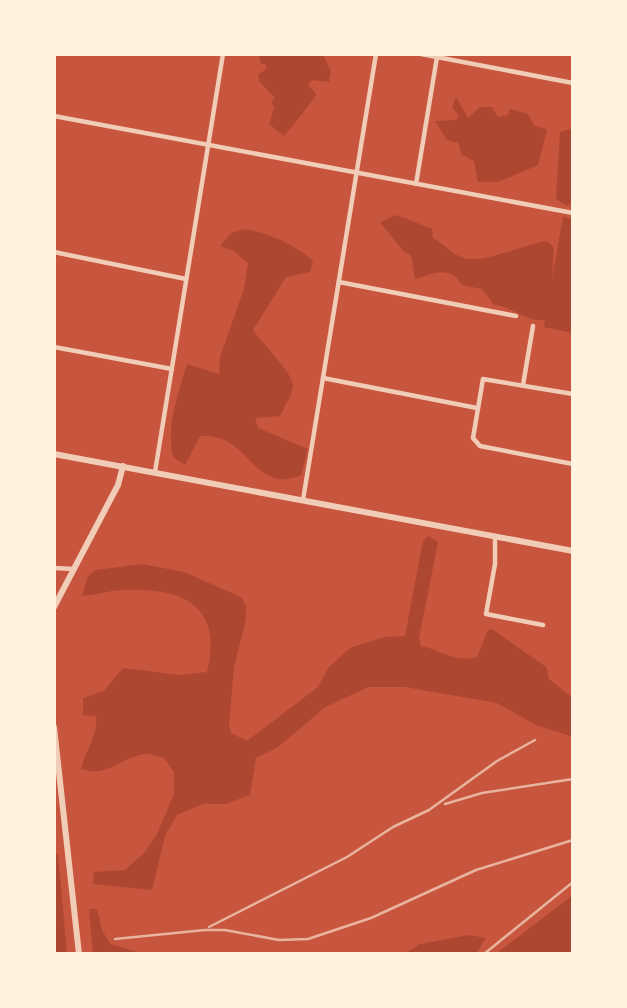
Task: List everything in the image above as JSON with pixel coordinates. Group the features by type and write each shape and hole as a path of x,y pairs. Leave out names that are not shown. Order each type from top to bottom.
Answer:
{"street":[{"path":"155,472 223,54"},
{"path":"303,500 376,54"},
{"path":"421,54 573,83"},
{"path":"416,184 437,57"},
{"path":"54,116 573,213"},
{"path":"54,252 186,279"},
{"path":"338,282 516,316"},
{"path":"523,385 533,326"},
{"path":"54,347 172,369"},
{"path":"323,378 477,408"},
{"path":"573,394 486,378 477,408 474,442 573,464"},
{"path":"54,454 573,551"},
{"path":"54,607 118,485 123,466"},
{"path":"495,536 495,564 486,614 543,625"},
{"path":"54,568 74,569"},
{"path":"54,727 79,950"}],"shaded area":[{"path":"259,54 323,54 331,71 329,82 312,80 308,85 316,94 284,136 269,124 274,108 271,102 275,98 259,81 258,74 267,69 265,64 261,64"},
{"path":"456,97 468,118 480,107 492,107 498,117 508,115 510,109 528,114 534,125 547,130 538,165 498,182 478,182 474,161 462,155 458,143 447,140 435,121 456,120 459,116 452,107"},
{"path":"573,128 573,202 567,206 556,199 560,132"},
{"path":"397,215 432,229 433,238 457,255 469,259 490,257 547,241 554,248 552,278 563,217 573,219 573,333 544,327 545,320 532,319 494,305 482,289 462,285 447,273 435,273 415,279 411,255 403,251 380,222"},
{"path":"245,229 281,241 313,261 310,272 286,277 253,330 282,365 293,385 280,416 255,418 258,428 308,449 301,475 285,479 272,477 261,471 230,443 217,437 200,436 185,465 173,457 171,445 172,422 187,364 219,374 220,357 244,289 248,263 234,251 220,246 231,233"},
{"path":"428,536 438,542 419,638 421,646 455,657 477,657 488,630 492,629 546,667 549,679 573,698 573,737 536,725 497,703 405,687 368,687 324,708 277,748 256,758 250,795 226,804 203,804 177,815 165,836 152,890 93,884 94,872 125,870 144,853 157,834 174,794 174,772 164,758 147,754 99,771 81,769 94,736 96,723 96,716 83,715 83,698 104,691 123,668 180,675 207,672 210,649 209,631 204,617 194,606 181,598 146,590 119,590 82,596 88,576 96,570 142,564 184,572 241,597 246,606 246,619 234,667 229,725 231,733 247,741 318,687 328,668 350,648 384,637 405,636 423,541"},
{"path":"58,854 67,954 54,954 54,855"},
{"path":"573,895 573,954 496,954"},
{"path":"89,909 97,909 102,930 110,944 145,954 93,954"},
{"path":"469,935 486,938 476,954 404,954 420,944"}],"railway":[{"path":"209,927 347,857 393,827 429,810 497,761 535,740"},
{"path":"445,804 482,793 573,779"},
{"path":"115,939 205,930 225,930 279,940 308,939 371,918 476,870 573,840"},
{"path":"484,954 573,882"}]}
